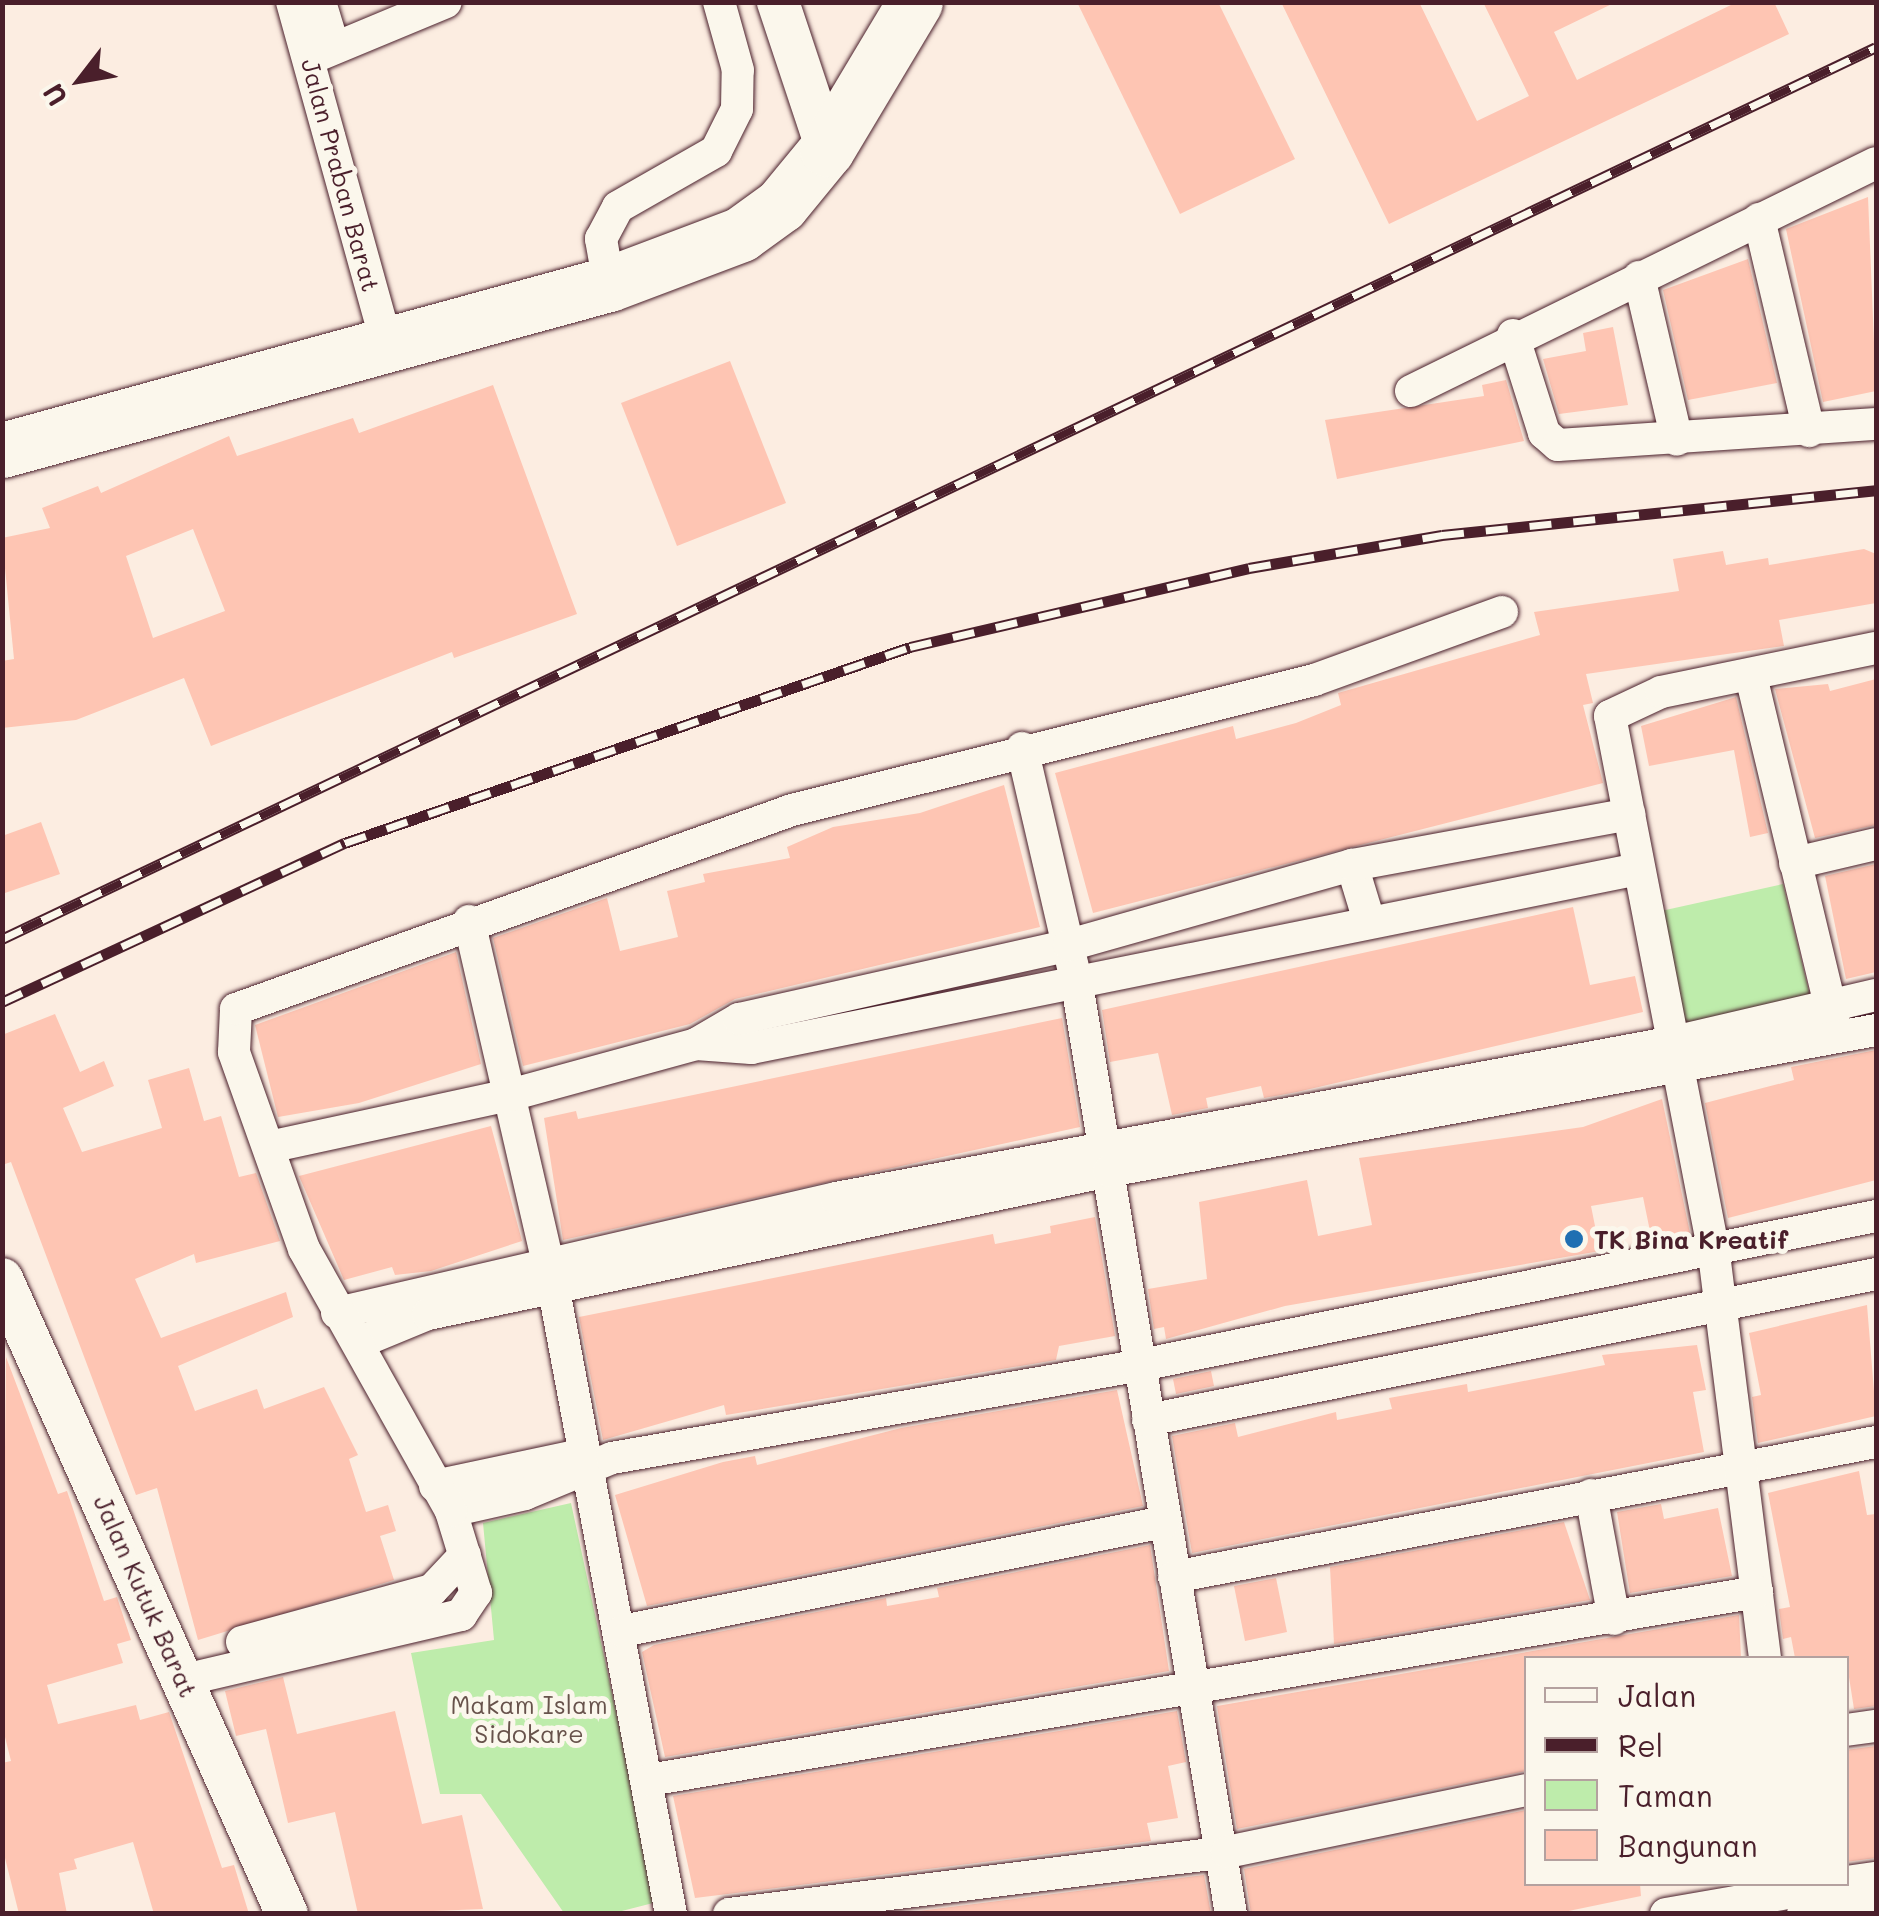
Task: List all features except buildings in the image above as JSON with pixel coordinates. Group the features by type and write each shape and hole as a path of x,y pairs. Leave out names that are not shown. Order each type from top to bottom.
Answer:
{"highway":[{"path":"2,450 388,348 609,284 741,234 782,205 827,149 915,2"}],"street":[{"name":"Jalan Praban Barat","path":"292,2 322,54 388,348"},
{"path":"320,2 322,54 446,2"},
{"path":"609,284 601,239 618,207 716,151 737,109 738,70 719,2"},
{"path":"778,2 827,149"},
{"path":"1411,392 1514,335 1876,163"},
{"path":"1759,218 1809,431"},
{"path":"1639,277 1677,440"},
{"path":"1514,335 1544,433 1558,444 1677,440 1876,424"},
{"path":"179,1670 461,1615 476,1593 443,1498 360,1342 337,1313 269,1148 234,1052 236,1009 469,921 792,810 1022,748 1314,680 1502,612"},
{"path":"1765,1656 1745,1471 1714,1253 1610,716 1661,692 1876,648"},
{"path":"1751,676 1838,1038"},
{"path":"1022,748 1077,984 1136,1366 1226,1852 1231,1914"},
{"path":"269,1148 510,1096 696,1044 739,1019 1069,944 1352,865 1629,814"},
{"path":"1796,862 1876,844"},
{"path":"1352,865 1369,921"},
{"path":"696,1044 751,1048 1638,869"},
{"path":"469,921 593,1462 671,1914"},
{"path":"1677,1056 1829,1004 1876,995"},
{"path":"337,1313 550,1275 1106,1158 1677,1056 1838,1038 1876,1030"},
{"path":"443,1498 593,1462 1136,1366 1714,1253 1876,1216"},
{"path":"1148,1420 1876,1274"},
{"path":"360,1342 428,1314 550,1275"},
{"name":"Jalan Kutuk Barat","path":"2,1278 287,1914"},
{"path":"1446,1305 1458,1358"},
{"path":"1174,1577 1591,1495 1745,1471 1876,1442"},
{"path":"1591,1495 1614,1620"},
{"path":"622,1631 1164,1522"},
{"path":"649,1780 1197,1692 1757,1592"},
{"path":"1849,1730 1876,1726"},
{"path":"728,1914 876,1905 1226,1852 1524,1790"},
{"path":"1849,1882 1876,1878"},
{"path":"1797,1900 1835,1886"},
{"path":"1666,1914 1797,1900 1876,1903"}],"green space":[{"path":"1783,884 1812,1004 1686,1034 1661,911"},
{"name":"Makam Islam Sidokare","path":"571,1503 657,1902 614,1913 564,1913 481,1794 440,1794 411,1653 494,1640 483,1523"}],"railway":[{"path":"2,939 1876,47"},
{"path":"2,1002 345,843 910,647 1249,568 1442,535 1876,490"}],"place":[{"name":"TK Bina Kreatif","path":"1574,1239"}]}
